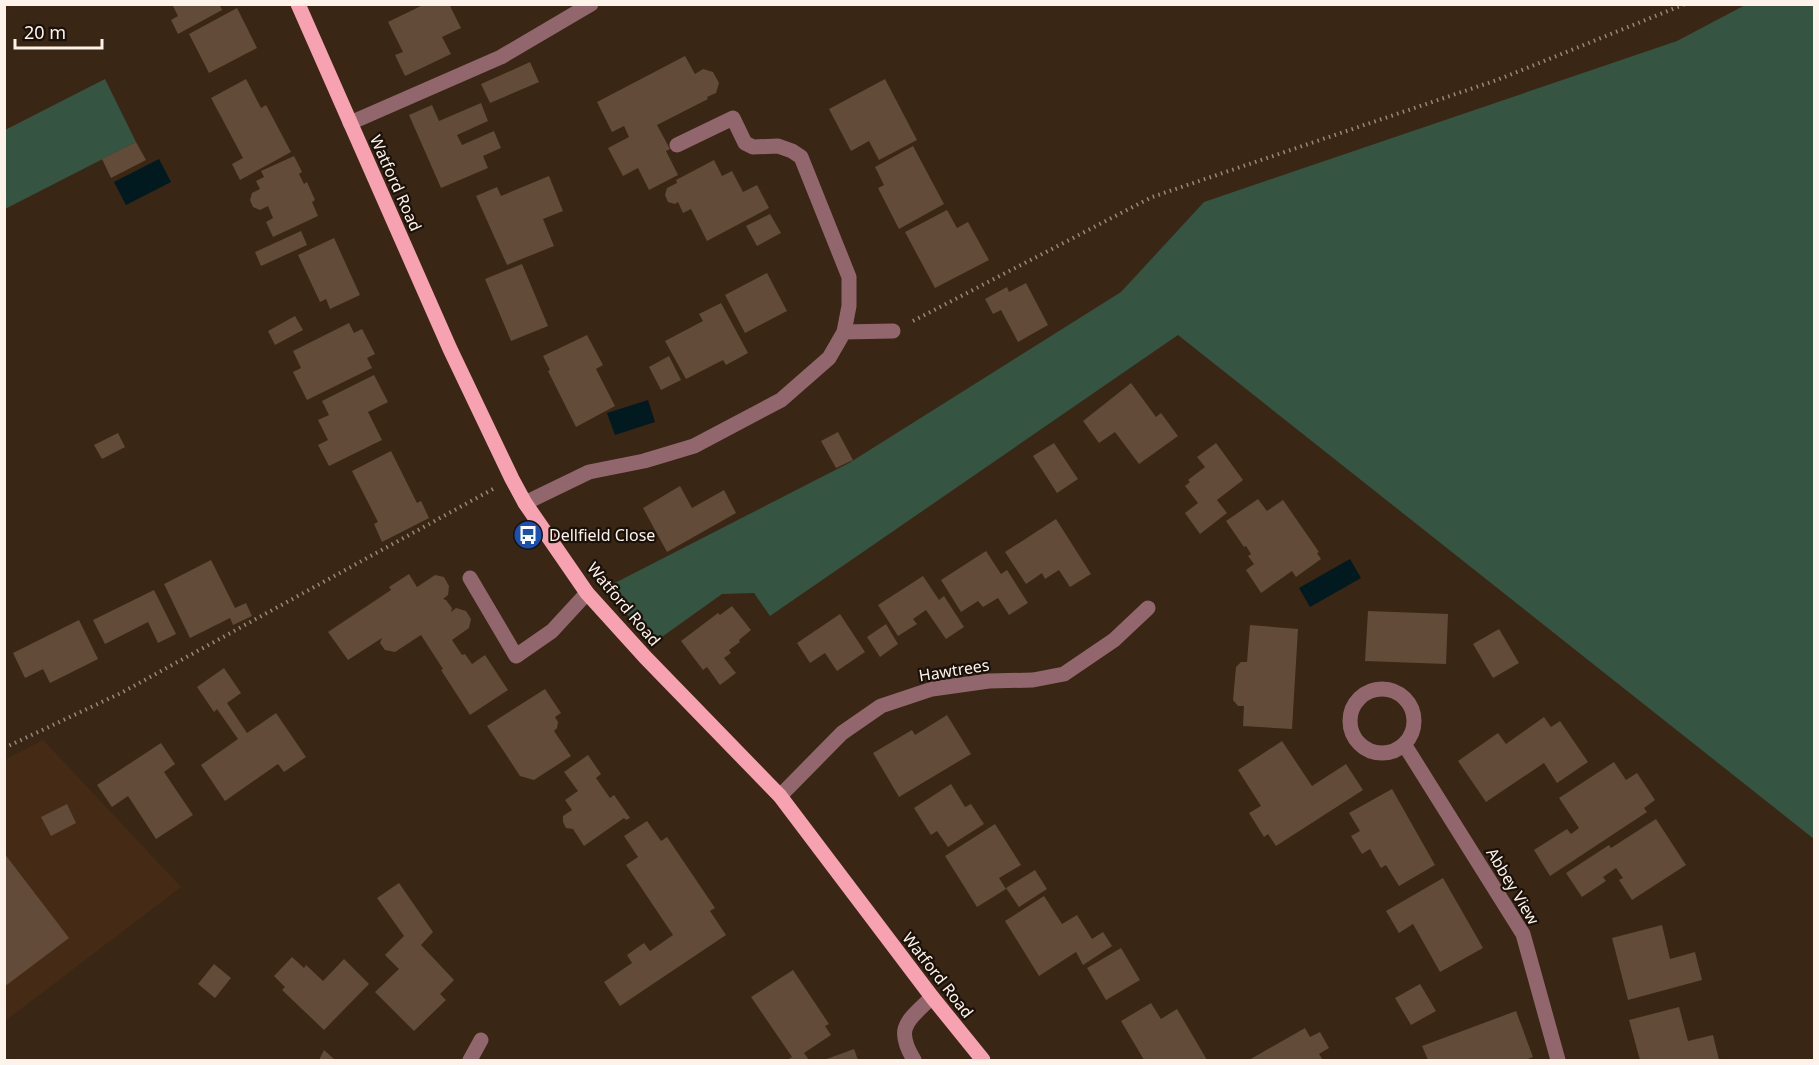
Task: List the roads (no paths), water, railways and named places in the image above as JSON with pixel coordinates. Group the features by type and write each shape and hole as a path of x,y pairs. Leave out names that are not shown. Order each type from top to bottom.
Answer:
{"main road":[{"name":"Watford Road","path":"298,4 450,349 525,502 587,593 645,657 780,796 932,997 983,1060"}],"street":[{"path":"350,123 501,57 591,4"},
{"path":"525,502 589,472 644,461 694,446 725,430 781,400 829,358 844,332 849,306 849,277 801,157 792,150 778,146 753,147 744,143 733,118 677,145"},
{"path":"844,332 893,331"},
{"path":"470,578 516,656 552,631 587,593"},
{"name":"Hawtrees","path":"780,796 842,733 881,706 932,689 989,681 1033,680 1064,674 1114,640 1148,608"},
{"path":"1380,688 1394,691 1405,698 1414,715 1414,728 1404,744 1391,752 1374,752 1360,744 1351,730 1350,714 1357,700 1366,692 1380,688"},
{"name":"Abbey View","path":"1404,744 1522,934 1558,1060"},
{"path":"914,1060 906,1045 904,1031 908,1021 932,997"},
{"path":"470,1060 481,1040"}],"water":[{"path":"159,159 171,182 126,205 114,182"},
{"path":"648,400 655,422 615,435 607,413"},
{"path":"1350,559 1361,578 1310,607 1299,588"}],"place":[{"name":"Dellfield Close","path":"528,535"}]}
